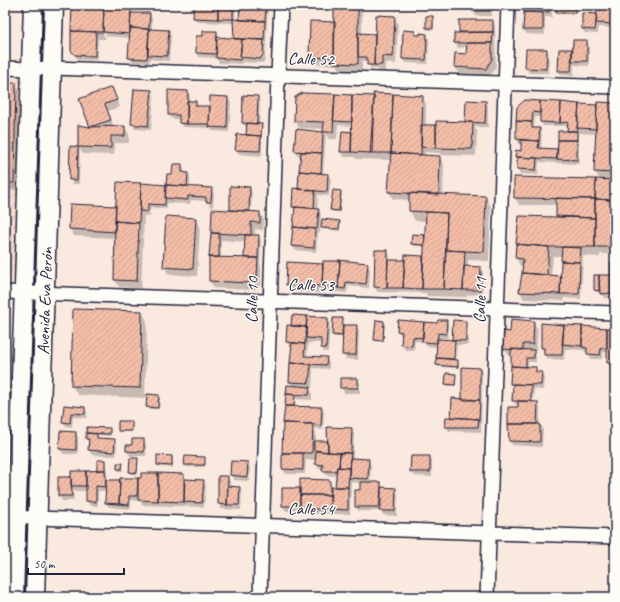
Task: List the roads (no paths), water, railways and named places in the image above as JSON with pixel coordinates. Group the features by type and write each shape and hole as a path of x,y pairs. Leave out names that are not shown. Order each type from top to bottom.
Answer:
{"main road":[{"name":"Avenida Eva Perón","path":"14,597 11,517 24,293 33,5"},
{"name":"Avenida Eva Perón","path":"35,597 54,5"}],"street":[{"name":"Calle 10","path":"260,597 281,5"},
{"name":"Calle 11","path":"487,597 508,5"},
{"name":"Calle 52","path":"5,68 52,68 615,87"},
{"name":"Calle 53","path":"5,292 615,313"},
{"name":"Calle 54","path":"11,517 615,537"}]}
